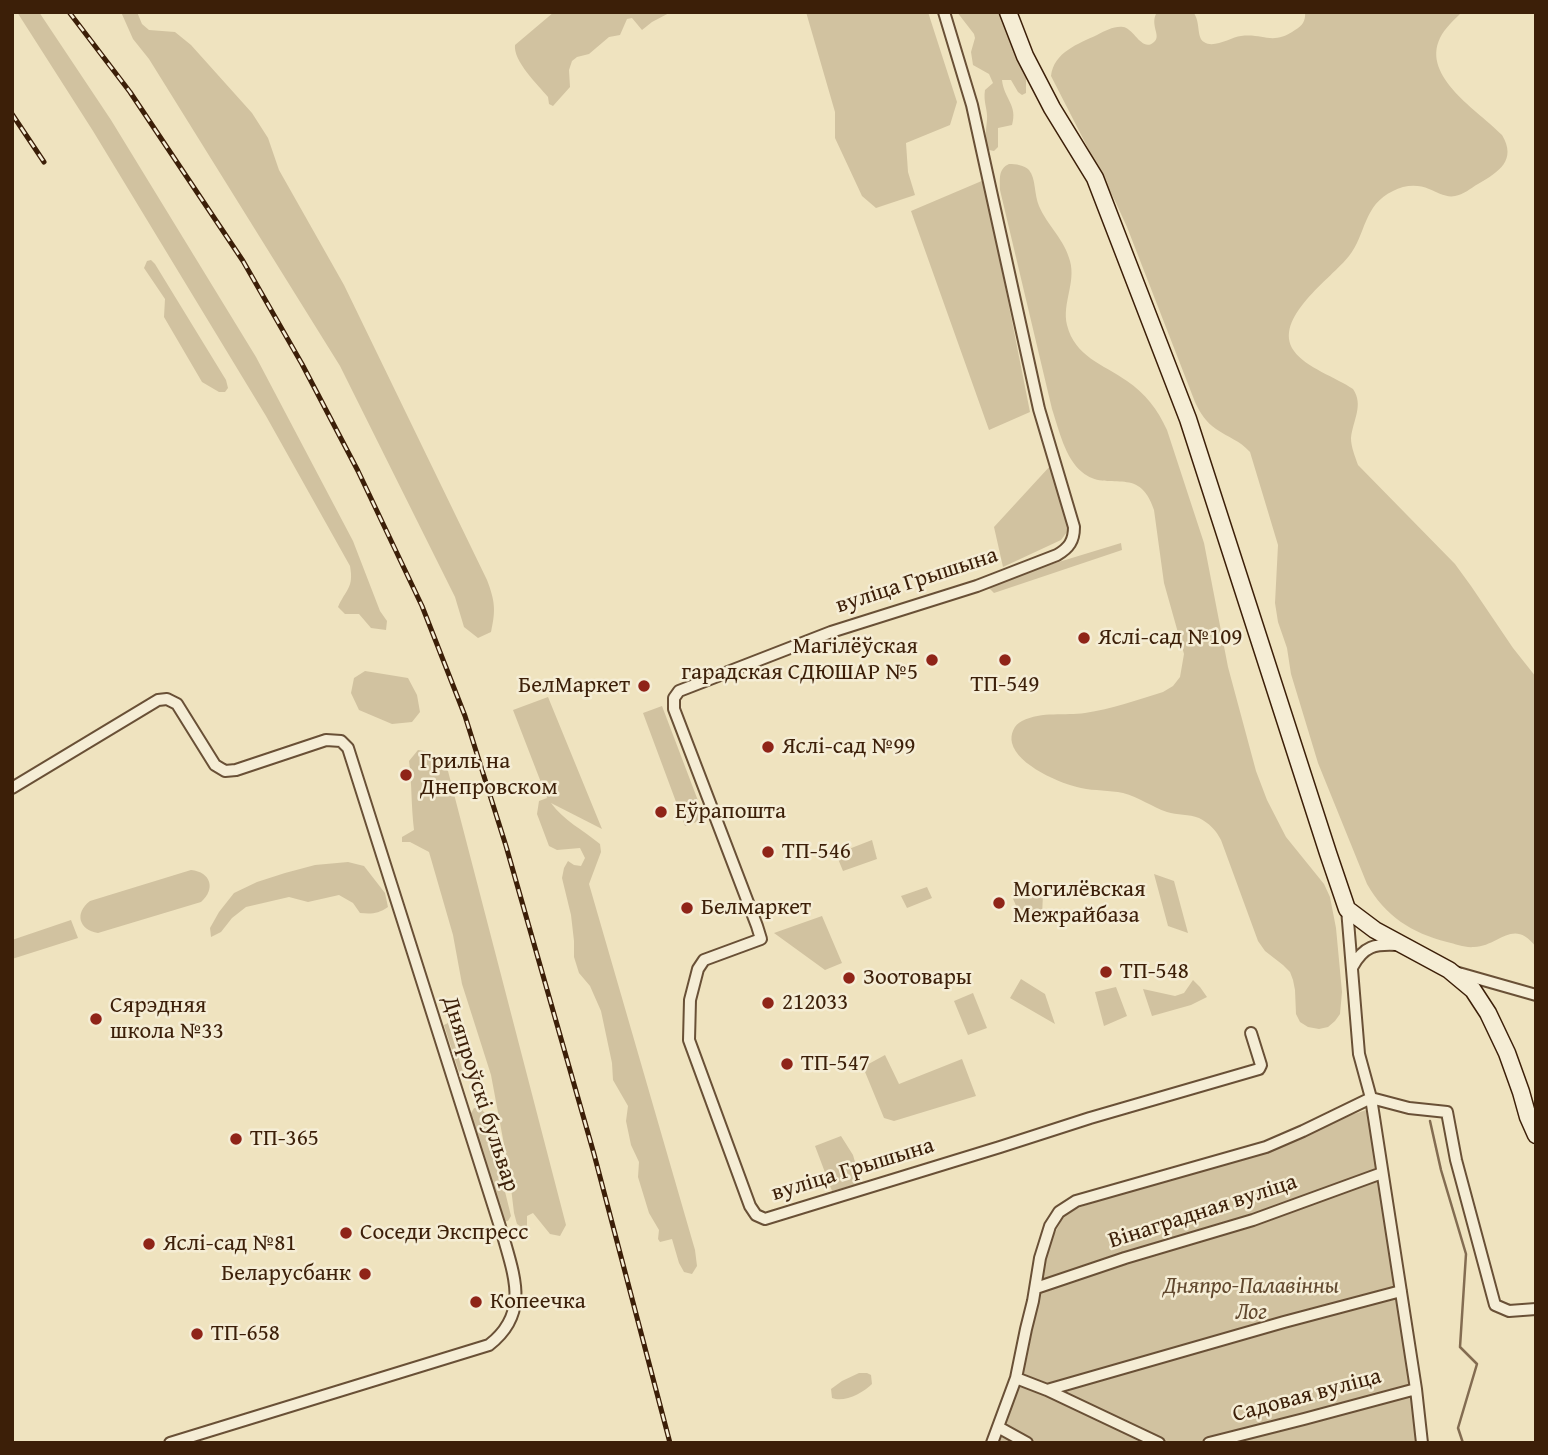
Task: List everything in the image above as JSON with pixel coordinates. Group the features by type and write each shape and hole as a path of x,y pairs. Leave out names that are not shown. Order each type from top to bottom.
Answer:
{"street":[{"name":"вуліца Грышына","path":"944,12 972,105 1039,409 1072,517 1074,536 1066,550 1057,555 977,586 831,632 678,691 674,698 674,709 761,939 704,961 698,969 690,1000 689,1040 750,1206 755,1214 765,1219 1090,1118 1259,1069 1261,1065 1251,1033"},
{"path":"1007,12 1025,56 1052,108 1095,178 1188,419 1348,909 1359,1055 1371,1098 1422,1443"},
{"name":"Дняпроўскі бульвар","path":"12,788 158,700 167,699 177,704 215,765 225,771 236,770 326,740 341,741 348,748 515,1279 517,1300 510,1323 499,1338 489,1345 170,1443"},
{"path":"1348,909 1375,930 1449,970 1473,990 1488,1013 1514,1072 1536,1135"},
{"path":"1353,966 1366,949 1383,944 1402,946"},
{"path":"1449,970 1536,995"},
{"path":"992,1443 1016,1378 1040,1258 1055,1216 1063,1208 1076,1201 1266,1147 1371,1098 1409,1108 1447,1112 1456,1160 1495,1304 1509,1311 1536,1309"},
{"name":"Вінаградная вуліца","path":"1036,1288 1253,1220 1382,1173"},
{"path":"1047,1390 1401,1291"},
{"path":"1016,1378 1159,1443"},
{"name":"Садовая вуліца","path":"1209,1443 1416,1389"},
{"path":"998,1427 1027,1443"}],"green space":[{"path":"17,12 39,12 111,120 256,357 353,541 380,611 387,621 386,630 371,628 359,614 345,614 338,607 350,584 350,566 266,416 93,131"},
{"path":"121,12 137,12 142,24 149,30 175,32 191,45 252,113 268,138 279,170 344,285 487,580 494,606 491,632 478,638 464,627 455,597 340,366 149,59 133,39"},
{"path":"554,12 671,12 642,30 632,18 627,19 620,35 609,37 589,54 577,57 572,61 569,70 570,87 553,106 522,65 515,45"},
{"path":"806,12 928,12 957,102 950,125 906,143 908,172 915,195 876,208 862,196 835,138 835,112"},
{"path":"957,12 999,12 1026,78 1026,93 1022,95 1011,80 1002,80 1013,118 1012,125 998,128 998,147 994,151 989,150 986,143 985,98 985,90 993,83 989,74 973,65 971,52 974,34"},
{"path":"1157,12 1193,12 1202,40 1213,44 1241,36 1274,38 1287,35 1302,25 1305,12 1462,12 1440,38 1436,52 1438,66 1455,92 1502,135 1508,152 1504,164 1493,175 1458,195 1448,196 1425,187 1411,186 1397,189 1383,197 1370,212 1355,248 1297,313 1290,326 1289,339 1299,357 1353,389 1358,407 1351,441 1358,465 1455,564 1536,677 1536,947 1520,934 1506,935 1474,947 1422,934 1391,914 1367,884 1318,763 1291,674 1275,603 1278,545 1250,452 1212,426 1197,406 1127,227 1051,76 1057,61 1068,50 1116,27 1127,28 1142,42 1150,45 1157,37 1154,21"},
{"path":"1009,164 1027,168 1031,173 1039,206 1068,253 1071,277 1066,317 1076,345 1091,359 1140,391 1167,430 1204,543 1228,667 1256,771 1286,837 1324,884 1330,897 1342,992 1340,1014 1328,1027 1319,1029 1300,1022 1296,1014 1295,990 1290,972 1265,951 1258,941 1221,840 1209,825 1195,817 1167,812 1123,793 1086,789 1062,782 1022,759 1012,743 1015,727 1030,718 1095,711 1163,692 1173,686 1180,677 1184,654 1164,583 1154,510 1148,496 1140,487 1131,483 1102,481 1082,472 1071,459 1060,434 1000,190 1001,172"},
{"path":"984,180 1030,412 989,430 911,211"},
{"path":"151,260 226,380 228,388 225,392 219,392 202,382 164,317 165,299 144,268 147,261"},
{"path":"1051,465 1070,528 1061,540 1003,567 994,527"},
{"path":"1121,543 1122,550 994,593 988,587 993,582"},
{"path":"365,671 408,678 417,695 420,712 412,722 392,724 359,710 351,693 354,678"},
{"path":"548,697 602,829 551,803 567,820 600,844 601,852 589,884 695,1250 697,1266 692,1274 684,1272 672,1239 660,1242 658,1239 659,1230 649,1213 638,1177 639,1162 631,1145 626,1121 628,1106 613,1080 601,1011 590,986 579,973 574,957 571,915 562,878 568,861 581,866 585,858 580,848 557,850 549,846 537,814 539,801 547,798 513,710"},
{"path":"662,706 705,819 685,826 643,713"},
{"path":"418,750 430,752 448,771 566,1225 560,1236 550,1234 533,1213 527,1216 527,1226 523,1228 517,1224 491,1075 462,984 453,935 429,852 410,842 402,842 402,837 414,830 409,761"},
{"path":"872,840 877,859 843,871 836,854"},
{"path":"348,862 364,866 385,893 388,907 374,913 360,913 353,903 339,895 308,902 289,897 246,907 232,918 221,932 211,937 210,928 234,893 285,873 315,865"},
{"path":"191,870 203,874 209,882 209,892 201,902 98,933 83,925 80,916 90,901"},
{"path":"1154,874 1174,881 1188,933 1168,926"},
{"path":"927,887 932,898 907,908 901,896"},
{"path":"1043,893 1042,917 1017,908 1011,894"},
{"path":"822,916 842,963 825,970 774,933"},
{"path":"71,920 78,938 12,959 12,940"},
{"path":"1021,979 1045,994 1055,1024 1010,998"},
{"path":"1193,980 1207,997 1191,1005 1152,1016 1143,989 1175,996 1184,993"},
{"path":"1116,987 1127,1016 1104,1026 1095,992"},
{"path":"973,993 987,1028 968,1035 954,1001"},
{"path":"448,1023 464,1075 460,1075 444,1025"},
{"path":"885,1055 899,1084 962,1059 976,1096 894,1121 884,1118 863,1067"},
{"path":"474,1108 481,1109 486,1114 511,1216 508,1221 502,1222 470,1115"},
{"name":"Дняпро-Палавінны Лог","path":"1369,1109 1418,1443 998,1443 1027,1358 1049,1244 1066,1212"},
{"path":"841,1136 853,1155 861,1183 832,1191 815,1146"},
{"path":"859,1373 871,1375 872,1384 853,1396 832,1398 831,1389"}],"waterway":[{"path":"1430,1121 1441,1170 1466,1254 1460,1347 1477,1364 1458,1428 1463,1443"}],"railway":[{"path":"69,12 130,92 243,261 302,364 358,471 422,606 465,716 506,846 594,1154 670,1443"},
{"path":"12,114 44,162"}],"place":[{"name":"Яслі-сад №109","path":"1084,638"},
{"name":"Магілёўская гарадская СДЮШАР №5","path":"932,660"},
{"name":"ТП-549","path":"1005,660"},
{"name":"БелМаркет","path":"644,686"},
{"name":"Яслі-сад №99","path":"768,747"},
{"name":"Гриль на Днепровском","path":"406,775"},
{"name":"Еўрапошта","path":"661,812"},
{"name":"ТП-546","path":"768,852"},
{"name":"Могилёвская Межрайбаза","path":"999,903"},
{"name":"Белмаркет","path":"687,908"},
{"name":"ТП-548","path":"1106,972"},
{"name":"Зоотовары","path":"849,978"},
{"name":"212033","path":"768,1003"},
{"name":"Сярэдняя школа №33","path":"96,1019"},
{"name":"ТП-547","path":"787,1064"},
{"name":"ТП-365","path":"236,1139"},
{"name":"Соседи Экспресс","path":"346,1233"},
{"name":"Яслі-сад №81","path":"149,1244"},
{"name":"Беларусбанк","path":"365,1274"},
{"name":"Копеечка","path":"476,1302"},
{"name":"ТП-658","path":"197,1334"}]}
